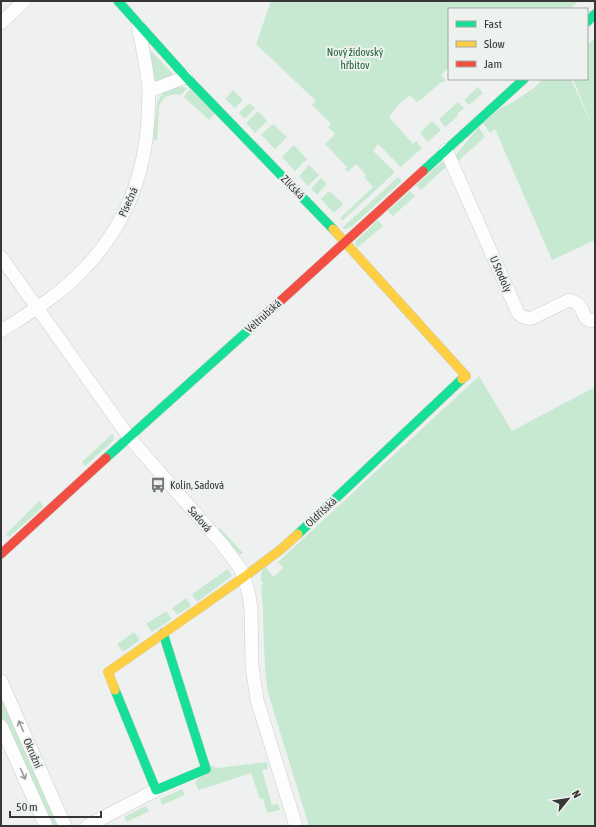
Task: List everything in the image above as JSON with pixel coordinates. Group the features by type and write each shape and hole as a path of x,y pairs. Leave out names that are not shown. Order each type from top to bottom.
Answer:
{"street":[{"path":"1,23 24,1"},
{"name":"Zličská","path":"118,1 186,77 344,242 466,376"},
{"name":"Písečná","path":"1,331 37,308 81,273 106,243 117,226 135,188 142,162 147,126 149,92 137,22"},
{"path":"149,92 186,77"},
{"name":"Veltrubská","path":"1,554 523,80"},
{"name":"U Stodoly","path":"446,150 518,313 526,318 532,318 569,300 578,305 587,319 590,321 595,320"},
{"name":"Sadová","path":"1,257 129,437 222,544 240,568 249,595 251,609 252,666 257,700 296,826"},
{"name":"Oldřišská","path":"156,790 108,672 280,550 466,376"},
{"path":"86,826 156,790 206,769 163,633"},
{"name":"Okružní","path":"1,681 65,826"},
{"name":"Okružní","path":"1,726 46,826"}],"green space":[{"name":"Nový židovský hřbitov","path":"271,1 579,1 571,8 448,8 448,68 441,75 446,80 443,83 441,82 417,102 410,95 399,104 389,117 413,144 416,141 422,148 401,167 378,144 373,151 395,172 342,221 340,218 373,187 364,177 366,175 356,164 348,172 345,169 347,167 325,144 335,134 328,127 331,124 312,105 316,101 256,44"},
{"path":"595,38 595,240 552,260 495,129 490,133 483,123 501,108 515,101 535,87 542,80 571,80 593,128 573,80 588,80 588,44"},
{"path":"151,51 173,74 171,76 155,82 149,52"},
{"path":"179,86 187,88 181,95 173,94 167,96 159,107 157,140 153,140 157,103 164,92"},
{"path":"478,87 483,93 469,105 464,100"},
{"path":"190,89 215,113 209,120 184,97"},
{"path":"233,90 243,100 235,108 225,99"},
{"path":"458,102 464,108 457,114 458,116 445,127 439,119"},
{"path":"249,103 255,108 245,119 239,113"},
{"path":"258,111 267,121 255,133 246,123"},
{"path":"432,121 441,130 428,142 420,133"},
{"path":"273,124 287,137 275,149 261,135"},
{"path":"479,127 485,137 458,161 456,157 457,153"},
{"path":"294,145 307,159 295,171 282,157"},
{"path":"443,161 448,165 421,190 416,185"},
{"path":"309,165 319,175 308,186 299,176"},
{"path":"398,177 402,181 351,227 345,229 342,228"},
{"path":"321,178 327,184 317,195 311,189"},
{"path":"329,191 343,204 334,213 321,199"},
{"path":"410,191 415,196 393,216 388,211"},
{"path":"378,220 383,226 357,248 355,242"},
{"path":"479,376 512,431 595,387 595,826 309,826 268,693 265,666 261,585 263,582 261,582 261,574 265,565 273,577 283,568 278,562"},
{"path":"112,434 114,437 113,441 85,466 82,462"},
{"path":"39,501 44,506 9,537 6,534"},
{"path":"220,528 243,553 240,555 218,530"},
{"path":"228,569 232,576 197,602 192,594"},
{"path":"186,598 191,606 177,615 172,608"},
{"path":"166,611 172,619 152,632 146,624"},
{"path":"134,632 140,640 123,652 117,644"},
{"path":"1,692 61,826 51,826 1,715"},
{"path":"267,762 268,769 262,770 272,805 278,804 280,810 267,813 263,798 260,799 251,773 199,790 195,783 209,765 218,768"},
{"path":"182,789 185,795 162,805 160,799"},
{"path":"146,806 149,811 127,822 124,817"}],"traffic: fast":[{"path":"118,1 186,77 333,229"},
{"path":"588,21 595,14"},
{"path":"423,171 523,80"},
{"path":"106,458 253,326"},
{"path":"298,534 462,379"},
{"path":"115,690 156,790 206,769 163,633"}],"traffic: slow":[{"path":"333,229 466,376 462,379"},
{"path":"115,690 108,672 244,577 280,550 298,534"}],"traffic: jam":[{"path":"253,326 423,171"},
{"path":"1,554 106,458"}],"place":[{"name":"Kolín, Sadová","path":"158,485"}]}
